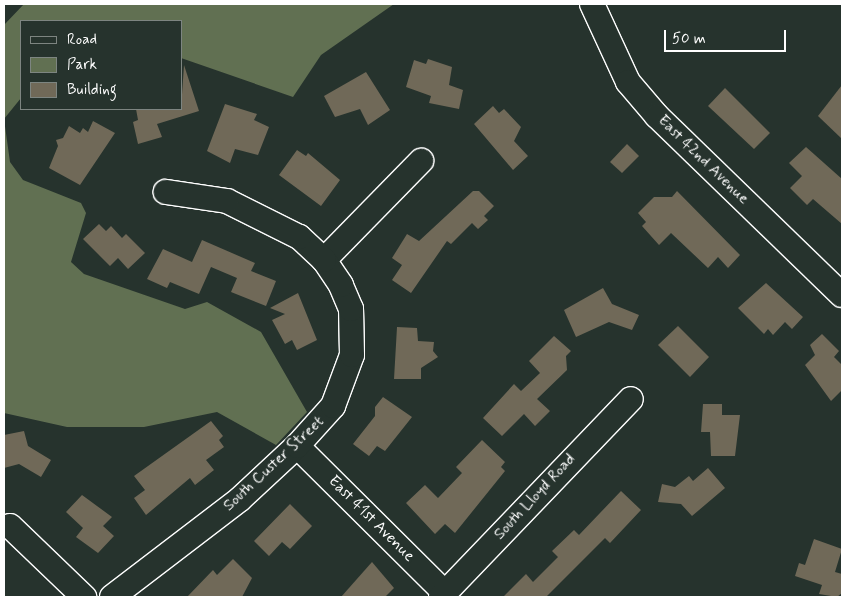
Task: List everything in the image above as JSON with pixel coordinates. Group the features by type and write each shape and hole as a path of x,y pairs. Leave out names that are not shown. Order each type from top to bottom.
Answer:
{"street":[{"name":"East 42nd Avenue","path":"592,4 628,82 657,116 842,295"},
{"path":"324,260 421,160"},
{"name":"South Custer Street","path":"112,597 240,499 297,446 333,406 352,355 351,309 324,260 299,237 248,208 166,192"},
{"name":"South Lloyd Road","path":"443,595 630,399"},
{"name":"East 41st Avenue","path":"297,446 443,595"},
{"path":"10,526 84,597"}],"green space":[{"path":"24,4 394,4 321,55 293,97 182,58 182,20 20,20 20,99 4,119 4,25"},
{"path":"4,119 10,162 23,180 81,203 86,213 71,262 84,274 185,309 207,302 261,332 307,412 276,445 217,412 144,427 67,427 4,413"}],"building":[{"path":"428,59 452,67 449,85 463,90 459,109 429,103 431,96 406,87 414,60 426,64"},
{"path":"184,65 199,111 157,124 162,137 138,144 133,122 138,120 136,110 182,110"},
{"path":"366,72 390,110 368,125 360,109 335,117 324,96"},
{"path":"842,85 842,139 818,116"},
{"path":"725,88 770,133 754,149 708,106"},
{"path":"225,104 257,114 254,120 269,127 258,155 235,149 230,163 207,151"},
{"path":"493,106 499,113 504,109 521,127 514,141 528,156 513,170 474,124"},
{"path":"93,121 115,133 80,185 49,168 58,146 56,140 63,138 69,126 80,133 83,128 88,132"},
{"path":"627,144 639,156 622,173 610,162"},
{"path":"806,147 842,179 842,224 813,199 807,205 790,188 802,176 789,163"},
{"path":"297,150 306,156 308,153 340,180 321,206 279,175"},
{"path":"473,191 479,191 494,206 484,216 488,220 478,229 472,223 451,244 447,241 411,293 392,280 402,265 392,258 407,234 419,241"},
{"path":"677,191 740,255 728,268 718,257 708,268 671,233 659,245 642,226 646,222 638,213 654,197 672,197"},
{"path":"99,224 106,231 111,226 122,238 126,234 145,253 128,269 118,258 110,266 83,239"},
{"path":"202,240 255,263 251,271 276,281 266,306 231,292 237,278 211,267 199,294 170,282 167,288 147,279 163,249 192,262"},
{"path":"766,283 803,317 792,329 785,322 773,335 768,329 764,334 738,308"},
{"path":"603,288 612,304 639,315 632,330 609,322 576,337 564,310"},
{"path":"298,293 317,340 297,350 292,340 285,344 272,320 285,314 270,308"},
{"path":"678,326 709,357 690,377 658,345"},
{"path":"397,327 417,328 418,341 434,342 433,351 438,357 421,368 421,379 394,379"},
{"path":"822,334 839,351 834,357 842,365 842,390 831,401 805,365 815,355 810,345"},
{"path":"554,336 571,351 566,356 567,370 537,399 550,411 535,426 524,414 502,436 483,418 514,384 521,391 540,373 529,361"},
{"path":"383,397 412,417 385,451 377,446 369,456 353,444 375,416 375,407"},
{"path":"703,404 722,404 722,415 740,415 735,456 711,456 710,432 701,432"},
{"path":"211,421 223,436 219,440 224,447 206,460 214,470 195,485 190,478 146,515 134,498 145,490 134,476"},
{"path":"24,431 28,446 51,460 41,477 19,464 4,468 4,435"},
{"path":"482,440 505,462 501,467 505,471 455,533 445,524 435,534 406,503 425,485 438,498 462,473 456,467"},
{"path":"708,468 725,488 692,516 681,504 658,502 662,484 675,487 689,476 693,481"},
{"path":"621,491 641,510 610,543 605,538 546,597 503,597 526,574 533,582 558,557 552,551 574,530 579,535"},
{"path":"82,495 112,517 103,526 114,536 98,553 76,537 83,528 66,512"},
{"path":"290,504 312,526 290,549 282,542 269,556 254,541"},
{"path":"814,539 842,549 835,572 842,574 842,593 837,597 819,594 822,585 795,576 799,563 805,565"},
{"path":"233,559 252,578 242,597 187,597 213,570 217,575"},
{"path":"372,562 394,588 385,597 341,597"}]}
